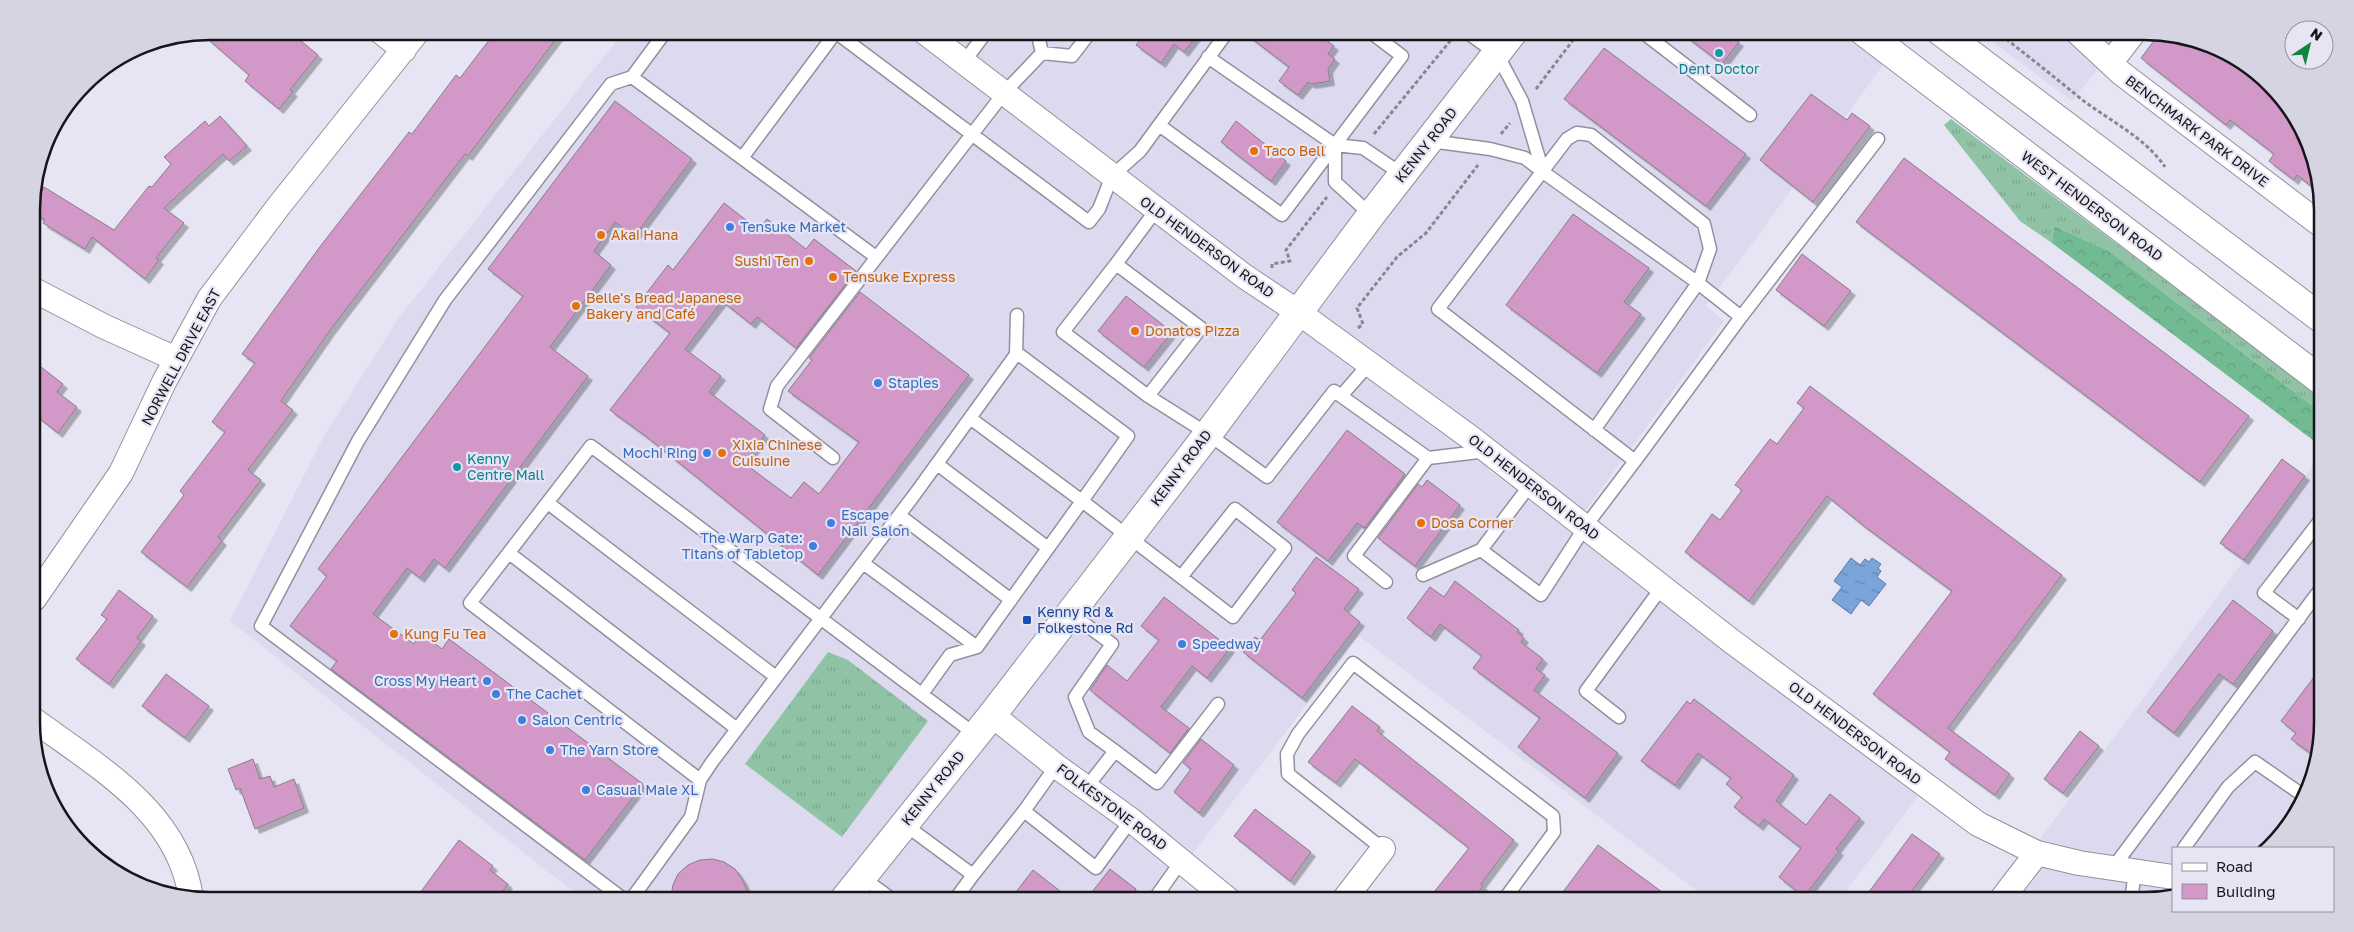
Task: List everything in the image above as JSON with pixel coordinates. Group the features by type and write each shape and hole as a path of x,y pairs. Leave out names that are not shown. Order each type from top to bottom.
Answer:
{"main road":[{"name":"KENNY ROAD","path":"851,892 984,725 1129,537 1371,215 1507,40"},
{"name":"WEST HENDERSON ROAD","path":"1875,40 2314,374"},
{"path":"1952,40 2314,313"}],"street":[{"path":"391,40 404,50"},
{"name":"NORWELL DRIVE EAST","path":"40,590 121,473 176,359 208,299 411,40"},
{"name":"OLD HENDERSON ROAD","path":"935,40 1244,276 1298,312 1488,451 1730,640 1978,824 2037,853 2112,869 2135,872 2170,872"},
{"name":"BENCHMARK PARK DRIVE","path":"2086,40 2121,73 2314,220"},
{"path":"2111,62 2128,40"},
{"path":"40,293 103,326 176,359"},
{"path":"40,725 143,803 166,830 179,855 189,882 190,891"},
{"name":"FOLKESTONE ROAD","path":"984,725 1056,766 1131,820 1220,892"},
{"path":"1350,892 1383,850"},
{"path":"2008,892 2037,853"}],"lane":[{"path":"614,892 261,626 358,441 445,300 611,84 632,77 659,40"},
{"path":"742,158 829,40"},
{"path":"846,40 1089,222 1099,209 1112,176 1140,151 1221,40"},
{"path":"964,62 980,40"},
{"path":"1040,40 1042,53"},
{"path":"1042,53 1072,56 1084,40"},
{"path":"1159,125 1282,215 1402,56 1381,40"},
{"path":"1478,40 1497,54 1524,105 1543,172"},
{"path":"1653,40 1750,115"},
{"path":"833,458 770,409 777,386 1004,93 1042,53"},
{"path":"1208,57 1334,145 1363,148 1403,175"},
{"path":"632,77 876,257"},
{"path":"1594,430 1698,283 1710,249 1704,224 1591,136 1577,133 1567,139 1438,309 1594,430 1634,461"},
{"path":"1481,550 1542,595 1585,527 1741,317 1878,139"},
{"path":"1430,141 1490,149 1525,158 1698,283 1741,317"},
{"path":"1334,145 1334,182 1371,215"},
{"path":"1156,210 1063,332 1148,396 1208,434 1267,477 1334,391 1428,458 1488,451"},
{"path":"1116,264 1202,328 1148,396"},
{"path":"637,892 691,817 700,780 937,464 1016,354 1016,315"},
{"path":"922,694 950,655 977,647 1128,436 1016,354"},
{"path":"1341,396 1369,364"},
{"path":"970,418 1233,617 1285,548 1235,509 1181,577"},
{"path":"700,780 470,603 591,446 922,694 984,725"},
{"path":"1386,582 1354,556 1428,458"},
{"path":"937,464 1048,548"},
{"path":"1423,576 1481,550 1530,485"},
{"path":"548,503 776,677"},
{"path":"899,515 1011,600"},
{"path":"2299,619 2264,593 2314,528"},
{"path":"509,553 737,729"},
{"path":"863,563 977,647"},
{"path":"1619,717 1586,691 1662,587"},
{"path":"2112,869 2314,598"},
{"path":"1070,613 1112,644 1075,696 1089,732 1157,783 1218,704"},
{"path":"1383,850 1288,774 1287,754 1298,734 1353,663 1553,816 1554,832 1510,892"},
{"path":"1086,788 1115,751"},
{"path":"2185,847 2228,787 2255,762 2298,792"},
{"path":"961,892 1024,811 1056,766"},
{"path":"1024,811 1096,868 1131,820"},
{"path":"904,824 973,875"},
{"path":"1159,892 1182,860"},
{"path":"2132,892 2135,872"},
{"path":"862,877 882,892"}],"path":[{"path":"1340,343 1363,324 1357,308 1397,257 1426,233 1573,40"},
{"path":"2008,40 2053,74 2080,98 2156,152 2169,174"}],"shaded area":[{"path":"617,40 1901,40 1706,306 1724,321 1580,518 1495,458 1487,469 1919,795 1845,892 1698,892 1359,636 1164,892 574,892 230,621 324,436 398,319"},
{"path":"1990,40 2121,40 2072,101"},
{"path":"2314,464 2313,744 2305,776 2291,807 2279,825 2258,847 2172,847 2172,890 2155,892 2005,892 2035,852 2040,839"}],"green space":[{"path":"1951,119 2314,392 2314,407 2109,251 2054,226 2052,243 2020,221 1944,125"},
{"path":"2054,226 2109,251 2314,407 2314,441 2052,243"},
{"path":"828,652 848,660 928,721 842,837 745,764"}],"water":[{"path":"1851,558 1860,565 1865,559 1869,562 1872,558 1881,564 1878,568 1881,571 1877,577 1886,584 1869,606 1861,600 1851,614 1832,600 1842,587 1834,581"}],"building":[{"path":"209,40 300,40 318,55 290,90 293,92 279,109 245,81 249,75"},
{"path":"489,40 555,40 468,156 465,154 331,329 281,401 293,410 248,470 261,480 218,537 222,541 187,587 141,552 184,495 180,491 225,432 212,422 255,363 242,354 319,248 409,132 412,134 456,75 460,78"},
{"path":"1140,40 1193,40 1184,52 1174,44 1161,63 1136,45"},
{"path":"1254,40 1326,40 1334,46 1328,54 1335,59 1328,69 1330,81 1311,84 1308,82 1298,95 1279,81 1289,67"},
{"path":"1691,40 1736,40 1739,42 1722,64"},
{"path":"2154,40 2177,43 2209,53 2247,75 2279,107 2291,125 2301,145 2313,188 2297,175 2294,180 2269,161 2274,154 2230,120 2226,125 2141,58"},
{"path":"1604,48 1746,154 1706,206 1564,99"},
{"path":"1811,94 1847,120 1852,113 1870,126 1813,202 1760,160"},
{"name":"Kenny Centre Mall","path":"615,101 692,159 634,237 615,222 594,251 611,265 550,347 588,376 445,568 434,559 420,578 407,568 373,614 414,644 421,633 442,649 449,639 643,784 585,860 331,669 337,661 290,626 327,576 318,569 523,296 488,269"},
{"path":"220,116 247,146 229,161 223,154 164,208 184,223 156,258 159,260 145,279 92,237 85,249 43,223 45,220 40,217 40,199 44,187 114,230 149,186 152,187 171,164 164,157 205,121 209,126"},
{"name":"Taco Bell","path":"1236,121 1286,161 1271,181 1221,142"},
{"path":"1904,158 2249,416 2200,482 1856,222"},
{"path":"724,203 759,230 767,219 806,249 814,239 856,271 796,348 757,317 751,324 722,301 685,349 721,376 709,392 765,435 744,463 791,498 804,482 819,494 859,442 788,391 812,360 809,358 860,292 969,375 818,575 647,437 610,410 670,333 636,307 668,265 673,270"},
{"path":"1573,214 1649,268 1624,302 1641,314 1597,373 1506,305"},
{"path":"1802,254 1851,291 1824,326 1776,290"},
{"name":"Donatos Pizza","path":"1126,296 1172,332 1144,367 1098,331"},
{"path":"41,367 63,384 57,392 77,407 58,433 40,419"},
{"path":"1810,386 2062,575 1948,728 2010,774 1995,795 1945,759 1950,752 1873,694 1952,591 1827,496 1749,601 1685,552 1712,514 1720,520 1742,490 1735,485 1770,439 1777,444 1804,408 1797,403"},
{"path":"1347,430 1405,474 1365,528 1357,523 1328,561 1277,522"},
{"path":"2282,459 2305,476 2244,560 2220,543"},
{"name":"Dosa Corner","path":"1427,480 1460,505 1415,566 1378,538 1418,484 1422,487"},
{"path":"1316,557 1359,589 1344,609 1360,622 1302,698 1243,652 1255,637 1260,640 1296,593 1292,590"},
{"path":"1455,581 1519,630 1517,632 1524,638 1521,642 1543,659 1536,669 1545,675 1534,690 1618,753 1585,798 1518,747 1540,718 1473,668 1482,656 1440,624 1431,637 1407,618 1430,587 1444,597"},
{"path":"119,590 153,616 137,638 141,641 109,684 76,659 107,619 101,615"},
{"path":"1164,597 1230,648 1207,678 1192,666 1161,707 1189,728 1170,753 1090,690 1107,665 1127,681 1159,640 1141,626"},
{"path":"2233,600 2273,631 2233,684 2219,674 2174,733 2147,712"},
{"path":"166,674 209,706 185,738 142,706"},
{"path":"2314,677 2314,722 2311,754 2291,739 2296,733 2281,721"},
{"path":"1694,699 1794,775 1776,801 1806,825 1830,794 1860,818 1836,849 1839,851 1808,892 1798,892 1779,877 1801,848 1764,819 1759,826 1734,807 1742,797 1726,784 1731,778 1698,753 1675,785 1641,761 1687,701 1690,704"},
{"path":"1352,706 1380,727 1377,731 1514,840 1481,884 1483,886 1479,892 1434,892 1469,848 1355,759 1336,783 1308,762"},
{"path":"2080,731 2099,746 2063,793 2044,779"},
{"path":"1201,739 1234,765 1199,813 1174,792 1191,769 1183,763"},
{"path":"253,759 260,779 270,776 274,787 294,779 304,808 255,829 240,788 236,790 228,769"},
{"path":"1255,809 1311,852 1290,881 1234,836"},
{"path":"1912,834 1940,854 1911,892 1869,892"},
{"path":"459,840 493,866 490,870 508,884 502,892 421,892"},
{"path":"1598,845 1662,892 1563,892"},
{"path":"713,859 724,862 735,869 742,879 747,892 672,892 678,874 688,865 700,860"},
{"path":"1110,869 1136,889 1134,892 1092,892"},
{"path":"1033,870 1061,892 1016,892"}],"place":[{"name":"Dent Doctor","path":"1719,53"},
{"name":"Taco Bell","path":"1254,151"},
{"name":"Tensuke Market","path":"730,227"},
{"name":"Akai Hana","path":"601,235"},
{"name":"Sushi Ten","path":"809,261"},
{"name":"Tensuke Express","path":"833,277"},
{"name":"Belle's Bread Japanese Bakery and Café","path":"576,306"},
{"name":"Donatos Pizza","path":"1135,331"},
{"name":"Staples","path":"878,383"},
{"name":"Mochi Ring","path":"707,453"},
{"name":"Xixia Chinese Cuisuine","path":"722,453"},
{"name":"Kenny Centre Mall","path":"457,467"},
{"name":"Escape Nail Salon","path":"831,523"},
{"name":"Dosa Corner","path":"1421,523"},
{"name":"The Warp Gate: Titans of Tabletop","path":"813,546"},
{"name":"Kenny Rd & Folkestone Rd","path":"1027,620"},
{"name":"Kung Fu Tea","path":"394,634"},
{"name":"Speedway","path":"1182,644"},
{"name":"Cross My Heart","path":"487,681"},
{"name":"The Cachet","path":"496,694"},
{"name":"Salon Centric","path":"522,720"},
{"name":"The Yarn Store","path":"550,750"},
{"name":"Casual Male XL","path":"586,790"}]}
